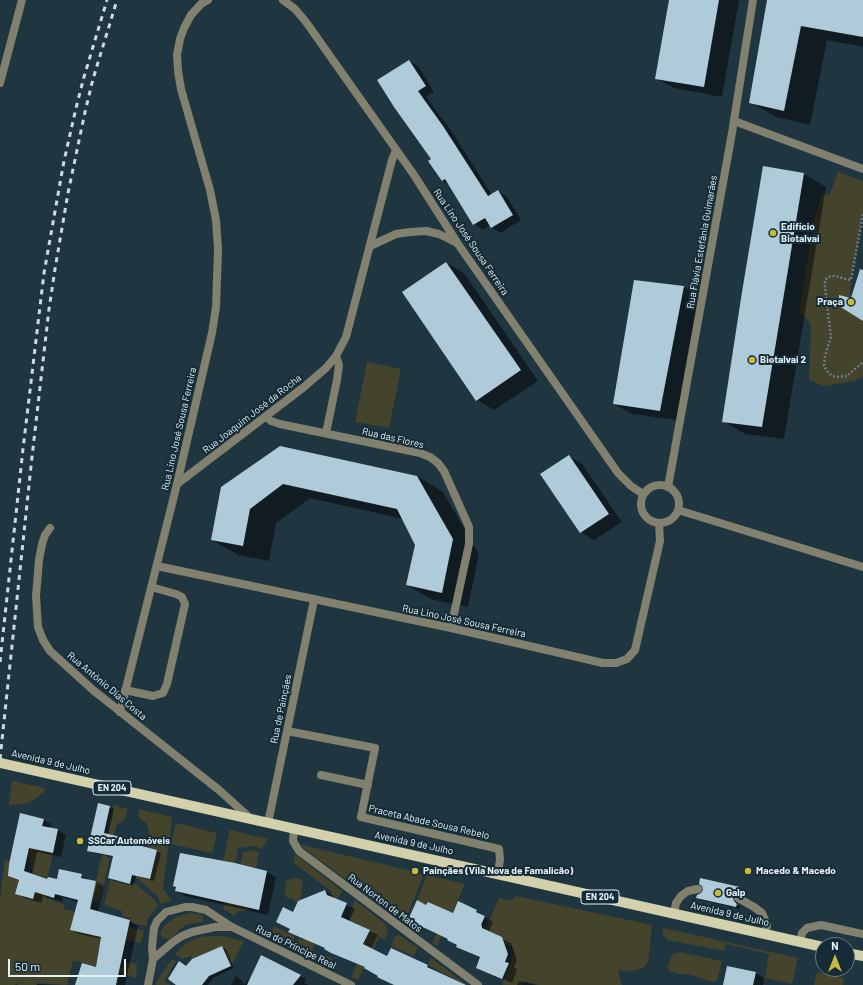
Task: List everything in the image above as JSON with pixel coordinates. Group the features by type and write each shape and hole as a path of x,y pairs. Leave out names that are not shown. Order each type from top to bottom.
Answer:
{"main road":[{"name":"Avenida 9 de Julho","path":"0,763 815,945"}],"street":[{"path":"0,83 22,0"},
{"name":"Rua Lino José Sousa Ferreira","path":"120,712 177,484 212,333 217,286 218,250 216,220 210,190 181,89 177,55 184,28 201,4 208,0"},
{"name":"Rua Lino José Sousa Ferreira","path":"284,0 295,9 306,22 414,175 458,244 618,473 631,486 643,494"},
{"name":"Rua Flávia Estefânia Guimarães","path":"668,486 734,121 753,0"},
{"path":"734,121 863,169"},
{"name":"Rua Joaquim José da Rocha","path":"177,484 304,387 326,368 336,356 346,337 392,160 396,150"},
{"path":"370,246 396,234 426,231 439,234 458,244"},
{"path":"326,433 339,365 336,356"},
{"name":"Rua das Flores","path":"266,417 271,421 280,424 420,453 430,457 438,463 444,471 469,527 469,544 451,628"},
{"path":"652,486 668,486 676,494 679,504 678,510 671,519 659,523 654,522 644,516 640,505 643,494 652,486"},
{"path":"678,510 863,567"},
{"name":"Rua Lino José Sousa Ferreira","path":"157,566 451,628 603,663 616,663 627,659 635,650 660,542 659,523"},
{"name":"Rua António Dias Costa","path":"50,528 42,544 36,596 38,627 43,640 50,651 93,690 219,790 250,818"},
{"path":"125,690 153,696 163,693 167,684 186,604 182,597 176,594 151,588"},
{"name":"Rua de Painçães","path":"268,822 314,600"},
{"name":"Praceta Abade Sousa Rebelo","path":"287,731 375,748 361,817 498,849 500,859 498,874"},
{"path":"321,775 368,785"},
{"name":"Rua Norton de Matos","path":"294,829 293,841 299,851 478,985"},
{"path":"674,914 676,903 681,896 688,891 698,889"},
{"path":"738,898 750,904 762,913 767,924 765,934"},
{"name":"Rua do Príncipe Real","path":"148,985 153,959 152,947 154,928 157,921 171,910 185,907 200,908 232,927 351,985"},
{"path":"800,942 802,934 807,928 821,924 863,934"},
{"name":"Rua do Príncipe Real","path":"153,959 182,936 214,927 232,927"}],"path":[{"path":"863,214 851,280 834,276 828,277 825,280 831,337 825,356 824,365 826,370 832,376 847,376 863,362"}],"shaded area":[{"path":"838,172 863,181 863,214 851,280 849,312 863,321 863,376 855,381 824,386 809,380 811,326 806,318 799,313 814,219 823,193 829,196"},
{"path":"367,362 401,369 389,428 355,422"},
{"path":"12,781 45,788 44,792 29,803 9,805"},
{"path":"114,805 128,809 123,821 117,824 114,833 107,858 110,859 104,884 98,883 104,886 99,903 91,901"},
{"path":"139,809 172,817 163,889 171,900 161,904 157,896 135,877 150,879 157,850 144,846 149,834 146,823 139,818"},
{"path":"176,823 217,833 212,853 171,844"},
{"path":"230,830 268,839 261,849 254,846 238,848 235,863 223,861"},
{"path":"302,845 424,874 407,916 404,913 401,920 302,847"},
{"path":"29,848 53,853 47,879 33,874 28,855"},
{"path":"254,850 259,852 256,868 240,864 243,852"},
{"path":"295,854 342,891 312,950 325,957 327,956 333,959 331,964 334,966 333,968 303,953 306,947 296,942 300,939 303,940 329,901 332,892 294,863"},
{"path":"5,860 9,861 8,876 19,880 15,894 33,899 36,888 47,896 47,899 65,904 64,909 75,912 70,930 90,934 102,931 97,958 110,961 116,966 125,968 126,962 137,964 136,978 73,960 67,985 37,983 36,985 18,985 18,983 16,983 15,985 0,985 0,900"},
{"path":"427,875 465,884 437,946 432,943 448,911 428,902 426,905 417,900"},
{"path":"293,878 301,879 303,886 300,900 296,903 293,899 287,898 285,893 286,881"},
{"path":"110,880 132,886 133,881 154,899 158,906 148,918 146,926 131,923 131,918 122,916 122,911 104,905"},
{"path":"516,896 652,925 648,962 643,968 631,971 618,970 622,985 539,985 523,981 523,985 502,984 514,954 512,947 504,943 502,937 491,932 483,935 499,898 510,901"},
{"path":"355,900 385,924 388,930 385,940 379,937 358,980 351,977 361,955 359,954 370,930 349,920 350,912"},
{"path":"228,901 232,902 231,904 249,908 248,910 237,912 235,916 223,909 224,903 228,903"},
{"path":"190,913 200,914 203,917 203,922 184,926 169,940 162,937 160,933 164,926 174,918"},
{"path":"274,926 294,936 294,943 298,947 298,950 270,935"},
{"path":"128,927 144,931 141,943 126,940"},
{"path":"663,928 798,958 792,984 765,978 769,954 726,944 724,951 667,940 663,935"},
{"path":"399,935 418,948 413,956 391,946 395,936"},
{"path":"222,936 244,941 231,966 222,946 192,959 191,956 182,959 175,954 184,945 196,938"},
{"path":"680,952 722,961 717,981 712,982 692,975 679,974 669,971 668,966 672,955"},
{"path":"431,958 467,985 457,985 454,979 428,965"},
{"path":"172,959 176,961 164,981 170,985 156,985 157,981"},
{"path":"816,977 844,978 843,985 814,985"}],"building":[{"path":"669,0 719,0 704,87 655,79"},
{"path":"767,0 863,0 863,37 801,26 784,111 749,103"},
{"path":"409,60 426,86 418,91 443,126 488,196 498,190 513,215 491,228 485,218 473,225 445,179 442,181 428,161 431,159 394,107 377,80"},
{"path":"763,166 804,173 762,427 722,422"},
{"path":"446,262 521,370 476,401 402,292"},
{"name":"Praça","path":"860,269 863,270 863,321 839,306 839,295 851,298"},
{"path":"634,280 684,286 660,411 613,404"},
{"path":"280,446 417,476 453,539 442,593 406,585 415,545 397,509 283,484 250,509 243,546 211,540 221,487"},
{"path":"569,455 609,514 580,533 540,474"},
{"path":"98,803 110,806 104,833 142,842 142,846 157,850 150,879 132,875 130,884 108,878 113,856 87,851"},
{"path":"20,813 44,819 42,826 58,829 53,853 29,848 24,871 47,879 48,877 57,879 59,869 82,874 81,878 96,881 90,909 130,920 116,985 75,985 82,963 96,967 101,937 70,930 78,900 55,894 54,898 35,892 33,899 15,894 19,880 8,876 9,864"},
{"path":"180,853 235,863 267,871 259,910 175,891 176,887 173,886"},
{"name":"Galp","path":"700,878 740,887 739,893 735,894 733,898 737,904 736,907 696,898 697,895 703,890 702,886 699,884"},
{"path":"325,890 327,895 347,903 341,917 370,930 363,944 387,956 391,948 466,985 394,985 377,977 378,976 364,968 365,967 331,953 324,949 325,948 288,932 290,929 276,922 283,907 293,912 298,901"},
{"path":"417,900 426,905 428,902 453,913 458,901 477,910 476,912 485,916 481,925 482,928 502,937 508,954 505,962 509,963 502,979 476,968 480,957 456,947 457,945 447,940 448,939 408,920"},
{"path":"222,946 231,966 209,976 202,985 176,985 168,979 179,961 186,966 192,959"},
{"path":"261,955 301,975 293,985 247,985"},
{"path":"727,966 756,972 753,985 723,985"}],"railway":[{"path":"0,662 44,273 64,161 76,108 107,0"},
{"path":"0,759 32,457 55,269 68,193 85,112 93,79 117,0"}],"place":[{"name":"Edifício Biotalvai","path":"773,233"},
{"name":"Praça","path":"851,302"},
{"name":"Biotalvai 2","path":"752,360"},
{"name":"SSCar Automóveis","path":"80,841"},
{"name":"Painçães (Vila Nova de Famalicão)","path":"415,871"},
{"name":"Macedo & Macedo","path":"748,871"},
{"name":"Galp","path":"718,893"}]}
